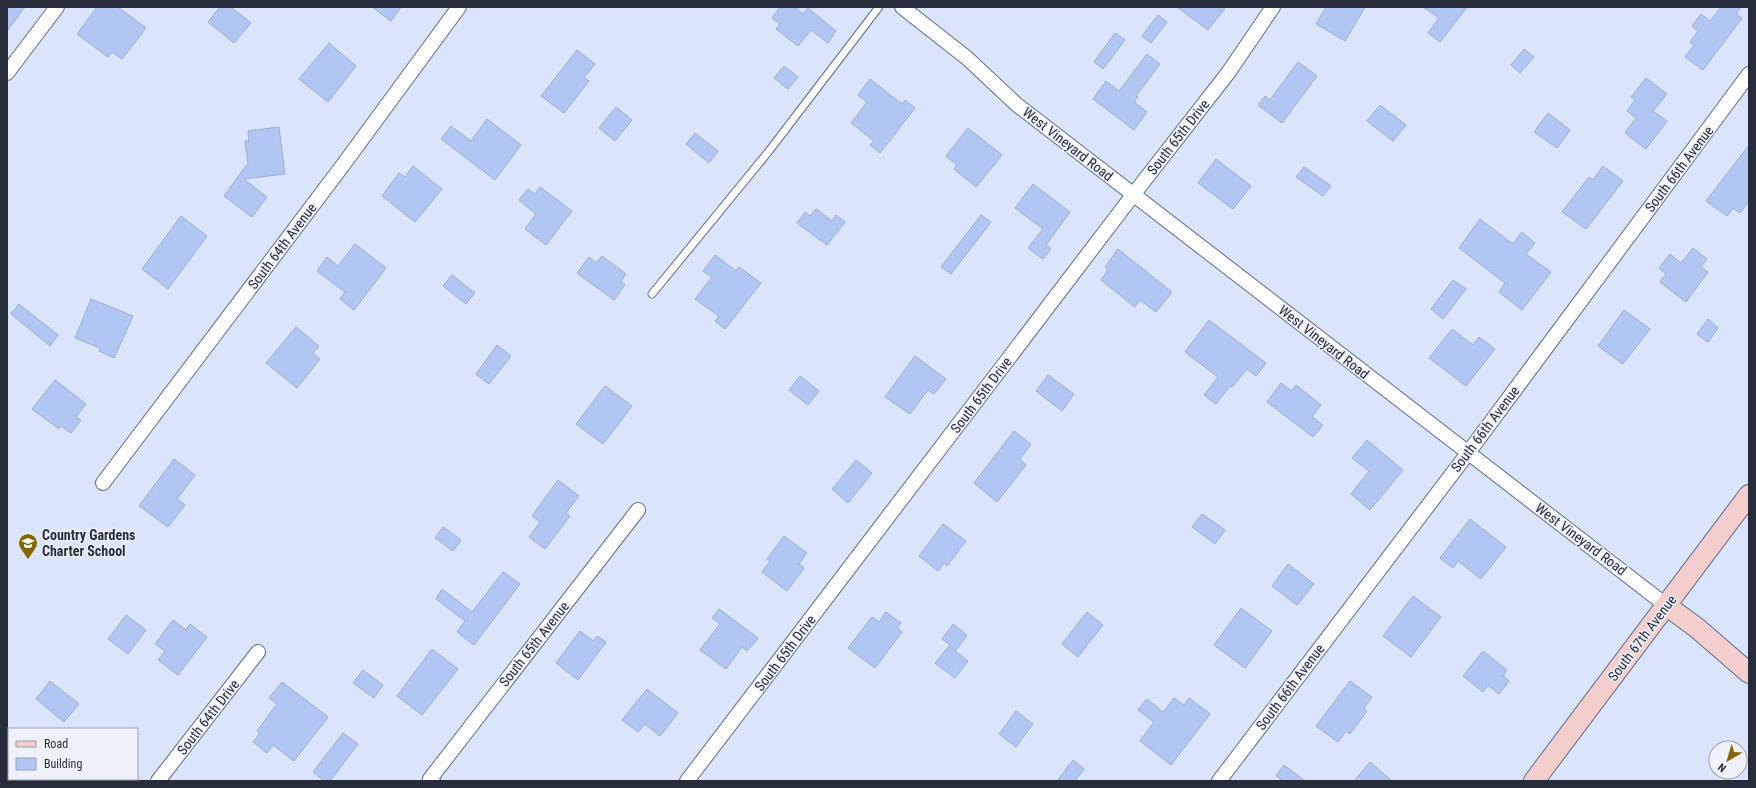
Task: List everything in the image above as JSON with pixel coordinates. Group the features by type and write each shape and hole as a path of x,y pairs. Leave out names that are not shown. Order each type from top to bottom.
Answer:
{"main road":[{"name":"South 67th Avenue","path":"1534,781 1667,606 1749,494"},
{"name":"West Vineyard Road","path":"1667,606 1697,628 1749,673"}],"street":[{"path":"7,72 57,7"},
{"name":"South 64th Avenue","path":"104,483 343,165 459,7"},
{"name":"West Vineyard Road","path":"902,7 967,58 1016,104 1667,606"},
{"name":"South 65th Drive","path":"687,781 1133,195 1228,74 1273,7"},
{"name":"South 66th Avenue","path":"1219,781 1468,453 1749,74"},
{"name":"South 65th Avenue","path":"432,780 638,510"},
{"name":"South 64th Drive","path":"158,781 258,652"}],"lane":[{"path":"652,294 769,151 879,7"}],"building":[{"path":"7,7 25,7 7,31"},
{"path":"97,7 118,7 146,28 122,59 112,52 108,57 77,34"},
{"path":"220,7 231,7 251,23 234,43 208,22"},
{"path":"372,7 401,7 391,21"},
{"path":"780,7 795,7 803,14 808,8 836,31 828,43 811,30 798,46 776,29 780,24 772,18"},
{"path":"1177,7 1226,7 1208,30"},
{"path":"1326,7 1365,7 1345,41 1316,24"},
{"path":"1423,7 1467,7 1440,42 1428,33 1439,18"},
{"path":"1721,7 1741,7 1736,14 1742,18 1703,70 1685,57 1694,45 1690,42 1698,31 1692,26 1701,14 1710,21"},
{"path":"1158,15 1167,22 1151,43 1142,36"},
{"path":"1115,33 1125,40 1103,69 1094,62"},
{"path":"329,43 356,66 328,102 299,79"},
{"path":"1524,49 1534,57 1520,73 1511,65"},
{"path":"577,50 595,64 584,78 589,81 564,113 541,96"},
{"path":"1147,54 1160,64 1136,96 1138,97 1134,102 1147,112 1134,130 1093,99 1106,81 1119,91"},
{"path":"1298,62 1317,76 1282,123 1258,105 1265,96 1270,100"},
{"path":"784,66 798,77 788,89 774,78"},
{"path":"1646,78 1667,94 1653,111 1667,121 1646,149 1625,133 1636,118 1627,111 1635,100 1631,97"},
{"path":"870,79 902,104 905,100 915,108 880,153 870,145 874,141 851,123 867,102 858,95"},
{"path":"1380,105 1406,125 1393,141 1367,121"},
{"path":"616,107 632,120 615,141 599,128"},
{"path":"1548,113 1570,130 1557,148 1534,132"},
{"path":"487,119 521,145 495,180 441,139 451,126 471,141"},
{"path":"279,127 285,174 244,179 267,197 252,217 224,196 248,163 245,141 249,141 248,131"},
{"path":"968,128 1002,155 976,187 954,169 957,165 946,156"},
{"path":"695,133 718,151 709,163 686,144"},
{"path":"1749,145 1749,201 1740,213 1733,208 1727,216 1706,201"},
{"path":"1216,159 1251,186 1233,209 1198,183"},
{"path":"413,166 442,189 415,222 382,196 399,173 405,177"},
{"path":"1603,166 1623,181 1586,229 1562,212 1589,177 1593,180"},
{"path":"1304,167 1331,186 1323,196 1296,177"},
{"path":"1033,184 1070,212 1046,245 1051,249 1043,259 1028,248 1043,229 1015,208"},
{"path":"540,187 572,211 546,245 525,229 536,214 519,200 528,189 535,194"},
{"path":"816,209 832,221 836,215 845,222 827,245 797,223 805,212 810,216"},
{"path":"981,215 991,222 951,274 941,267"},
{"path":"181,216 207,236 168,289 142,269"},
{"path":"1480,219 1513,244 1522,232 1535,243 1526,254 1551,272 1522,310 1499,292 1505,283 1459,248"},
{"path":"355,244 386,268 354,310 340,299 345,292 317,271 327,257 338,266"},
{"path":"1693,248 1707,259 1701,267 1708,272 1686,302 1660,282 1666,274 1659,268 1670,254 1681,263"},
{"path":"1118,249 1172,292 1156,312 1140,300 1135,307 1101,280 1108,270 1105,267"},
{"path":"715,255 736,271 739,267 761,283 725,329 715,321 719,316 695,299 712,277 703,271"},
{"path":"602,256 626,274 621,281 625,285 614,300 577,273 589,257 596,263"},
{"path":"452,275 475,293 466,304 443,286"},
{"path":"1453,280 1466,289 1443,319 1431,309"},
{"path":"91,299 133,316 114,358 99,351 100,348 75,338"},
{"path":"19,304 58,335 50,346 11,314"},
{"path":"1624,310 1650,329 1623,364 1598,346"},
{"path":"1708,319 1718,328 1708,342 1697,334"},
{"path":"1209,320 1266,363 1256,376 1247,369 1232,387 1230,386 1216,404 1204,395 1218,377 1185,352"},
{"path":"296,327 319,346 313,353 320,359 297,388 266,363"},
{"path":"1452,329 1473,345 1479,337 1495,349 1466,386 1429,358"},
{"path":"497,345 511,356 489,384 476,374"},
{"path":"915,356 946,379 934,394 928,390 910,414 885,397"},
{"path":"1048,375 1074,394 1062,411 1036,391"},
{"path":"800,376 819,391 808,405 789,390"},
{"path":"55,380 86,404 76,417 81,420 71,433 61,426 59,429 32,409"},
{"path":"1281,383 1292,391 1296,385 1321,405 1312,417 1323,425 1313,437 1267,402"},
{"path":"605,386 632,406 603,444 576,424"},
{"path":"1014,431 1031,444 1020,459 1026,465 997,502 974,483"},
{"path":"1367,440 1403,470 1370,510 1351,494 1369,471 1352,458"},
{"path":"174,459 195,475 177,499 185,505 168,527 139,506"},
{"path":"856,460 872,473 848,503 832,489"},
{"path":"558,480 579,496 566,513 570,516 545,549 529,537 540,522 532,516"},
{"path":"1202,514 1225,530 1215,544 1192,527"},
{"path":"1470,519 1506,547 1481,579 1458,561 1453,568 1440,558"},
{"path":"943,524 966,541 947,566 944,563 938,571 919,556"},
{"path":"443,527 461,540 453,551 435,538"},
{"path":"784,536 807,553 799,564 804,568 787,591 762,572 770,561 767,559"},
{"path":"1288,564 1314,584 1297,605 1272,586"},
{"path":"503,572 520,584 474,645 457,632 465,621 436,599 442,589 472,612"},
{"path":"1413,596 1441,617 1411,657 1383,636"},
{"path":"1241,608 1272,631 1245,668 1214,645"},
{"path":"719,609 758,638 747,651 742,647 726,669 700,650 720,624 712,618"},
{"path":"886,612 901,623 897,628 902,632 875,668 848,648 872,617 879,622"},
{"path":"1087,612 1103,625 1078,657 1062,644"},
{"path":"126,615 146,630 128,654 108,639"},
{"path":"173,620 186,630 190,624 207,637 178,675 158,660 165,651 155,644"},
{"path":"953,624 967,635 956,650 942,639"},
{"path":"580,631 593,641 597,636 606,642 578,680 556,663"},
{"path":"949,646 968,661 955,678 935,663"},
{"path":"432,649 458,669 422,715 397,696"},
{"path":"1483,651 1507,670 1503,676 1509,681 1499,694 1488,685 1483,692 1463,676"},
{"path":"363,670 383,685 374,698 353,683"},
{"path":"50,681 79,704 64,722 36,699"},
{"path":"1350,681 1372,697 1364,708 1367,711 1350,734 1346,731 1338,742 1316,726"},
{"path":"282,682 328,717 294,761 273,745 267,753 253,742 260,733 257,731 277,704 269,698"},
{"path":"647,689 678,713 660,736 645,724 638,732 622,720"},
{"path":"1174,698 1184,705 1189,698 1210,714 1171,765 1140,741 1154,722 1138,710 1147,699 1163,712"},
{"path":"1016,711 1033,724 1016,747 999,734"},
{"path":"343,733 358,744 330,781 324,781 313,772"},
{"path":"1073,760 1084,769 1075,781 1057,781"},
{"path":"1370,762 1392,781 1354,781"},
{"path":"1284,765 1305,781 1283,781 1276,776"}],"place":[{"name":"Country Gardens Charter School","path":"28,560"}]}
